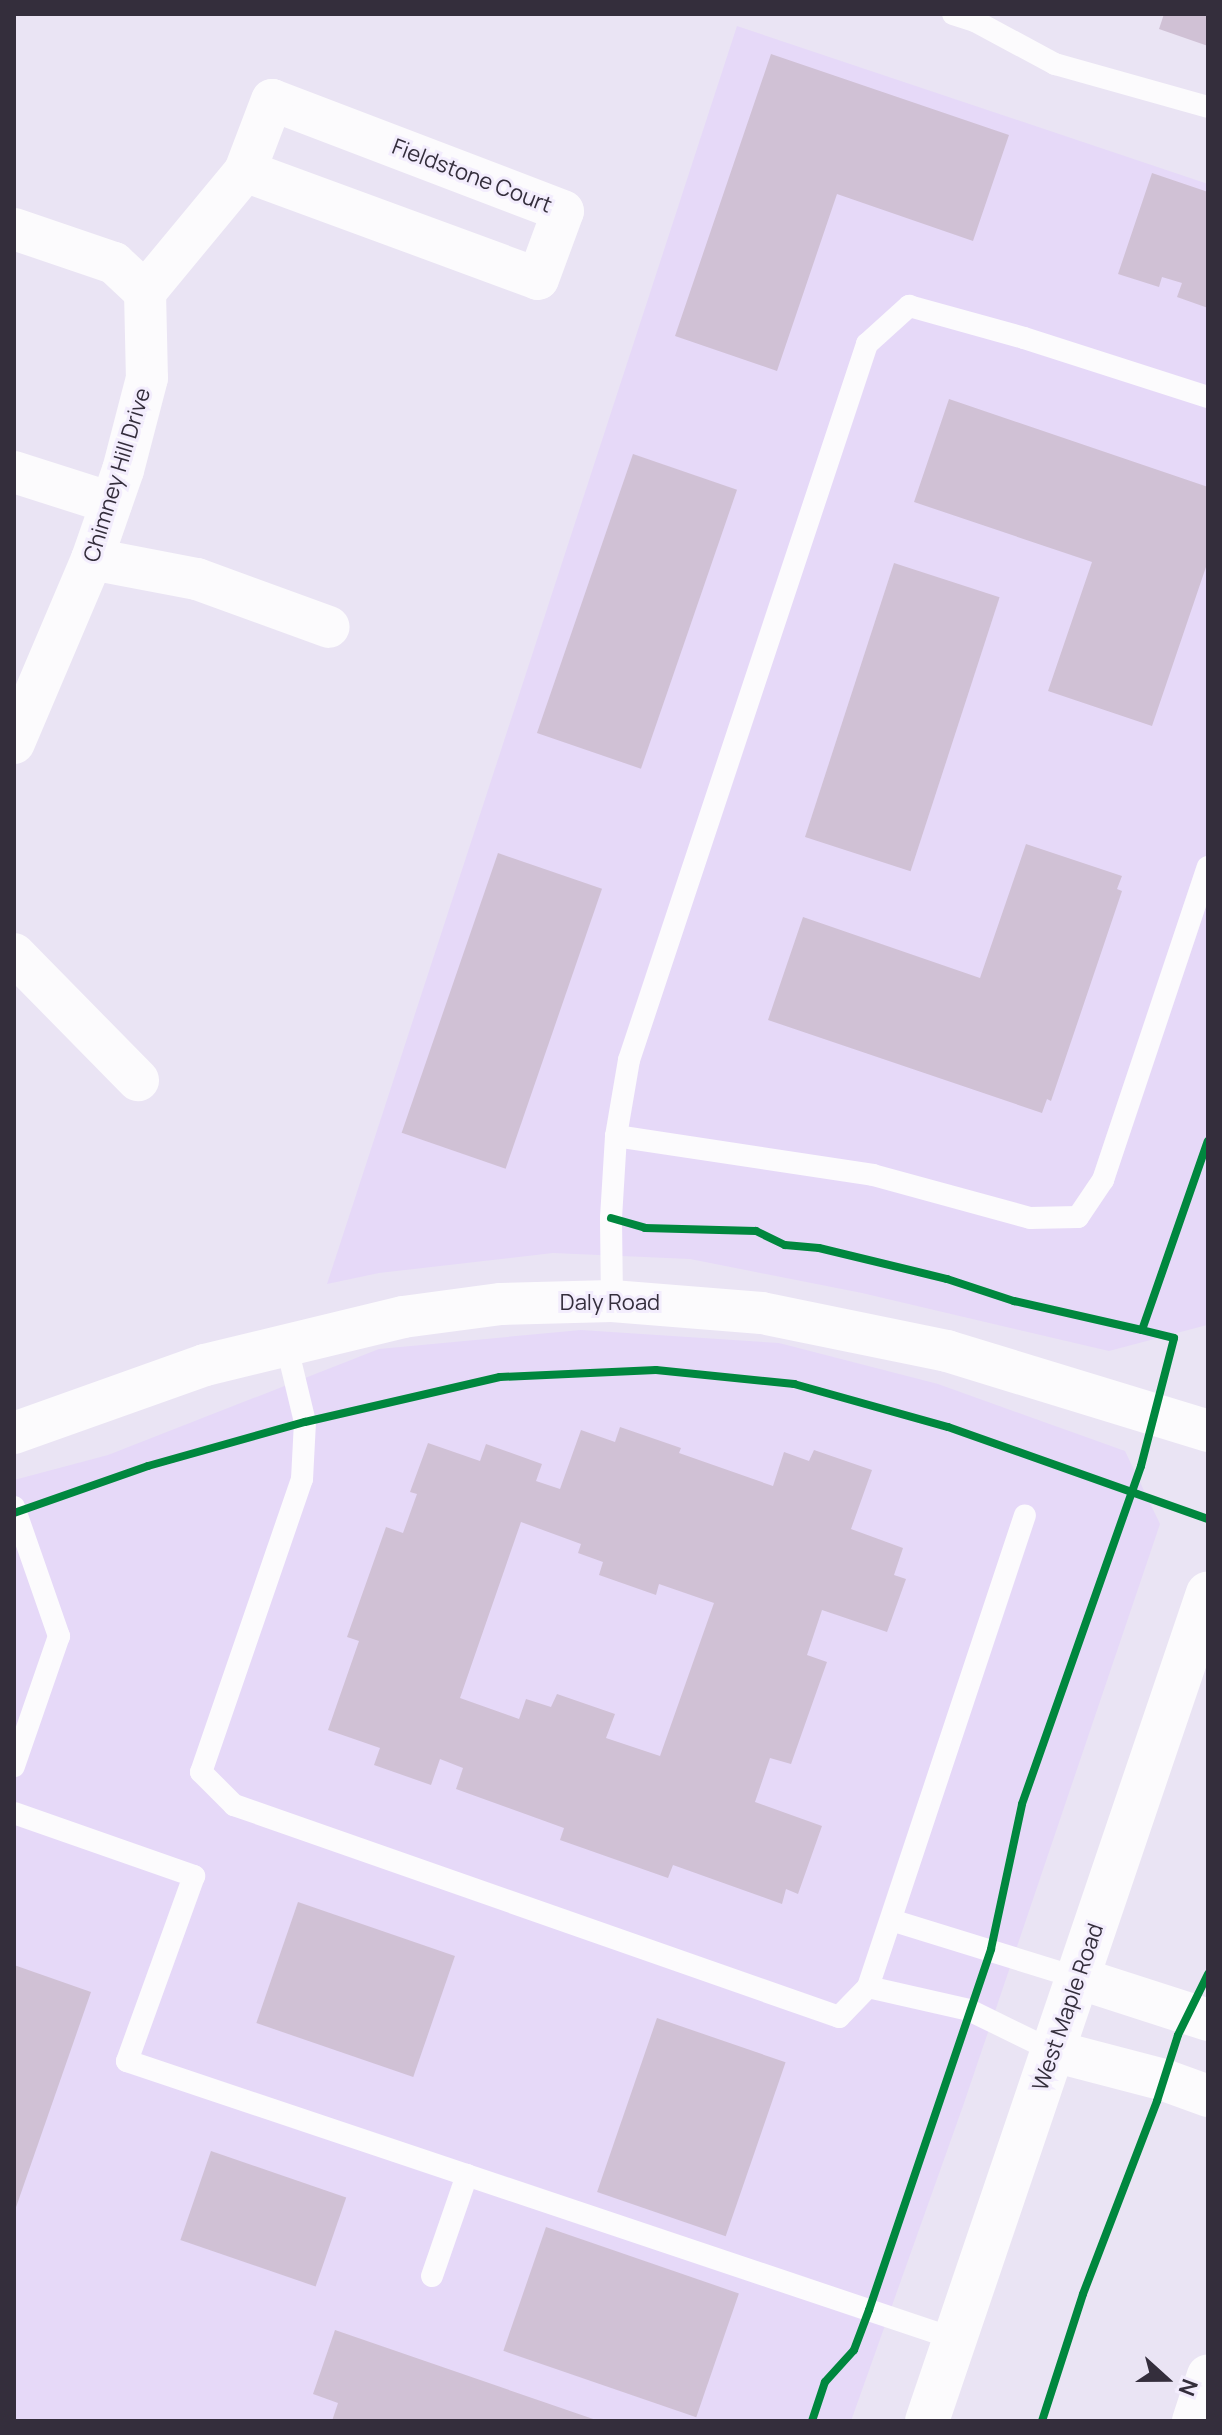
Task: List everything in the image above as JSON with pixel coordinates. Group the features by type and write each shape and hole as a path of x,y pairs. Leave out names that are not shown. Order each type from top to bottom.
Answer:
{"main road":[{"name":"West Maple Road","path":"927,2421 1208,1593"}],"street":[{"name":"Fieldstone Court","path":"145,292 245,171 272,100 563,211 538,279 245,171"},
{"path":"14,229 114,263 145,292"},
{"name":"Chimney Hill Drive","path":"14,743 92,559 111,503 147,378 145,292"},
{"path":"14,472 111,503"},
{"path":"92,559 197,579 329,627"},
{"path":"14,954 138,1080"},
{"name":"Daly Road","path":"14,1433 205,1365 286,1343 417,1315 501,1304 612,1301 762,1313 947,1351 1208,1431"},
{"path":"1078,1978 1208,2020"},
{"path":"1053,2051 1164,2080 1208,2096"},
{"path":"1193,2421 1208,2375"}],"lane":[{"path":"953,14 975,21 1055,64 1208,107"},
{"path":"612,1301 611,1218 616,1136 629,1060 867,344 909,306 1024,338 1208,397"},
{"path":"616,1136 873,1175 1030,1218 1078,1217 1103,1180 1208,867"},
{"path":"286,1343 305,1422 302,1479 201,1772 234,1805 839,2017 868,1987 1025,1515"},
{"path":"14,1507 59,1636 14,1766"},
{"path":"14,1813 194,1876 127,2061 955,2339"},
{"path":"891,1920 1078,1978"},
{"path":"868,1987 969,2010 1053,2051"},
{"path":"432,2276 467,2175"}],"shaded area":[{"path":"737,26 1208,184 1207,1325 1109,1351 862,1293 690,1259 553,1253 379,1273 327,1284"},
{"path":"581,1330 779,1343 938,1384 1125,1451 1160,1524 963,2106 851,2421 14,2421 14,1480 108,1455 379,1349"}],"building":[{"path":"1164,14 1208,14 1208,46 1159,29"},
{"path":"771,54 1009,135 973,241 837,194 777,371 675,336"},
{"path":"1152,173 1208,192 1208,308 1177,297 1182,283 1162,277 1159,287 1118,274"},
{"path":"949,399 1208,487 1208,561 1152,726 1048,691 1092,562 914,502"},
{"path":"633,454 737,490 641,769 537,733"},
{"path":"894,563 1000,597 911,871 805,837"},
{"path":"1026,844 1122,876 1117,889 1122,891 1051,1101 1047,1099 1042,1113 768,1020 803,917 980,978"},
{"path":"498,853 602,889 506,1169 402,1133"},
{"path":"620,1427 681,1448 679,1453 773,1486 784,1452 809,1461 814,1450 872,1470 851,1529 903,1548 894,1575 906,1579 887,1632 822,1610 807,1655 827,1662 791,1764 770,1758 755,1802 822,1826 798,1894 786,1889 782,1904 673,1865 668,1878 560,1840 564,1828 456,1789 463,1768 440,1759 431,1785 374,1765 380,1748 328,1730 359,1641 347,1637 386,1527 403,1533 417,1494 410,1492 428,1443 480,1461 486,1444 542,1464 536,1481 560,1489 581,1430 615,1442","holes":["521,1522 581,1544 578,1553 603,1562 599,1575 656,1595 659,1584 714,1603 660,1756 606,1738 615,1714 557,1694 551,1707 526,1699 519,1719 460,1698"]},
{"path":"298,1902 455,1956 413,2077 256,2023"},
{"path":"14,1965 91,1992 14,2213"},
{"path":"657,2018 786,2062 726,2236 597,2192"},
{"path":"211,2151 346,2198 316,2286 180,2240"},
{"path":"546,2227 739,2293 696,2417 503,2351"},
{"path":"335,2330 599,2421 332,2421 338,2403 313,2394"}],"cycle path":[{"path":"812,2421 825,2382 854,2350 869,2310 991,1949 1022,1804 1141,1466 1174,1338 1142,1330 1208,1141"},
{"path":"611,1218 645,1228 756,1231 785,1245 819,1248 947,1279 1014,1301 1142,1330"},
{"path":"14,1513 148,1466 305,1422 500,1377 656,1370 794,1384 948,1427 1208,1519"},
{"path":"1042,2421 1083,2294 1157,2101 1178,2035 1208,1974"}]}
